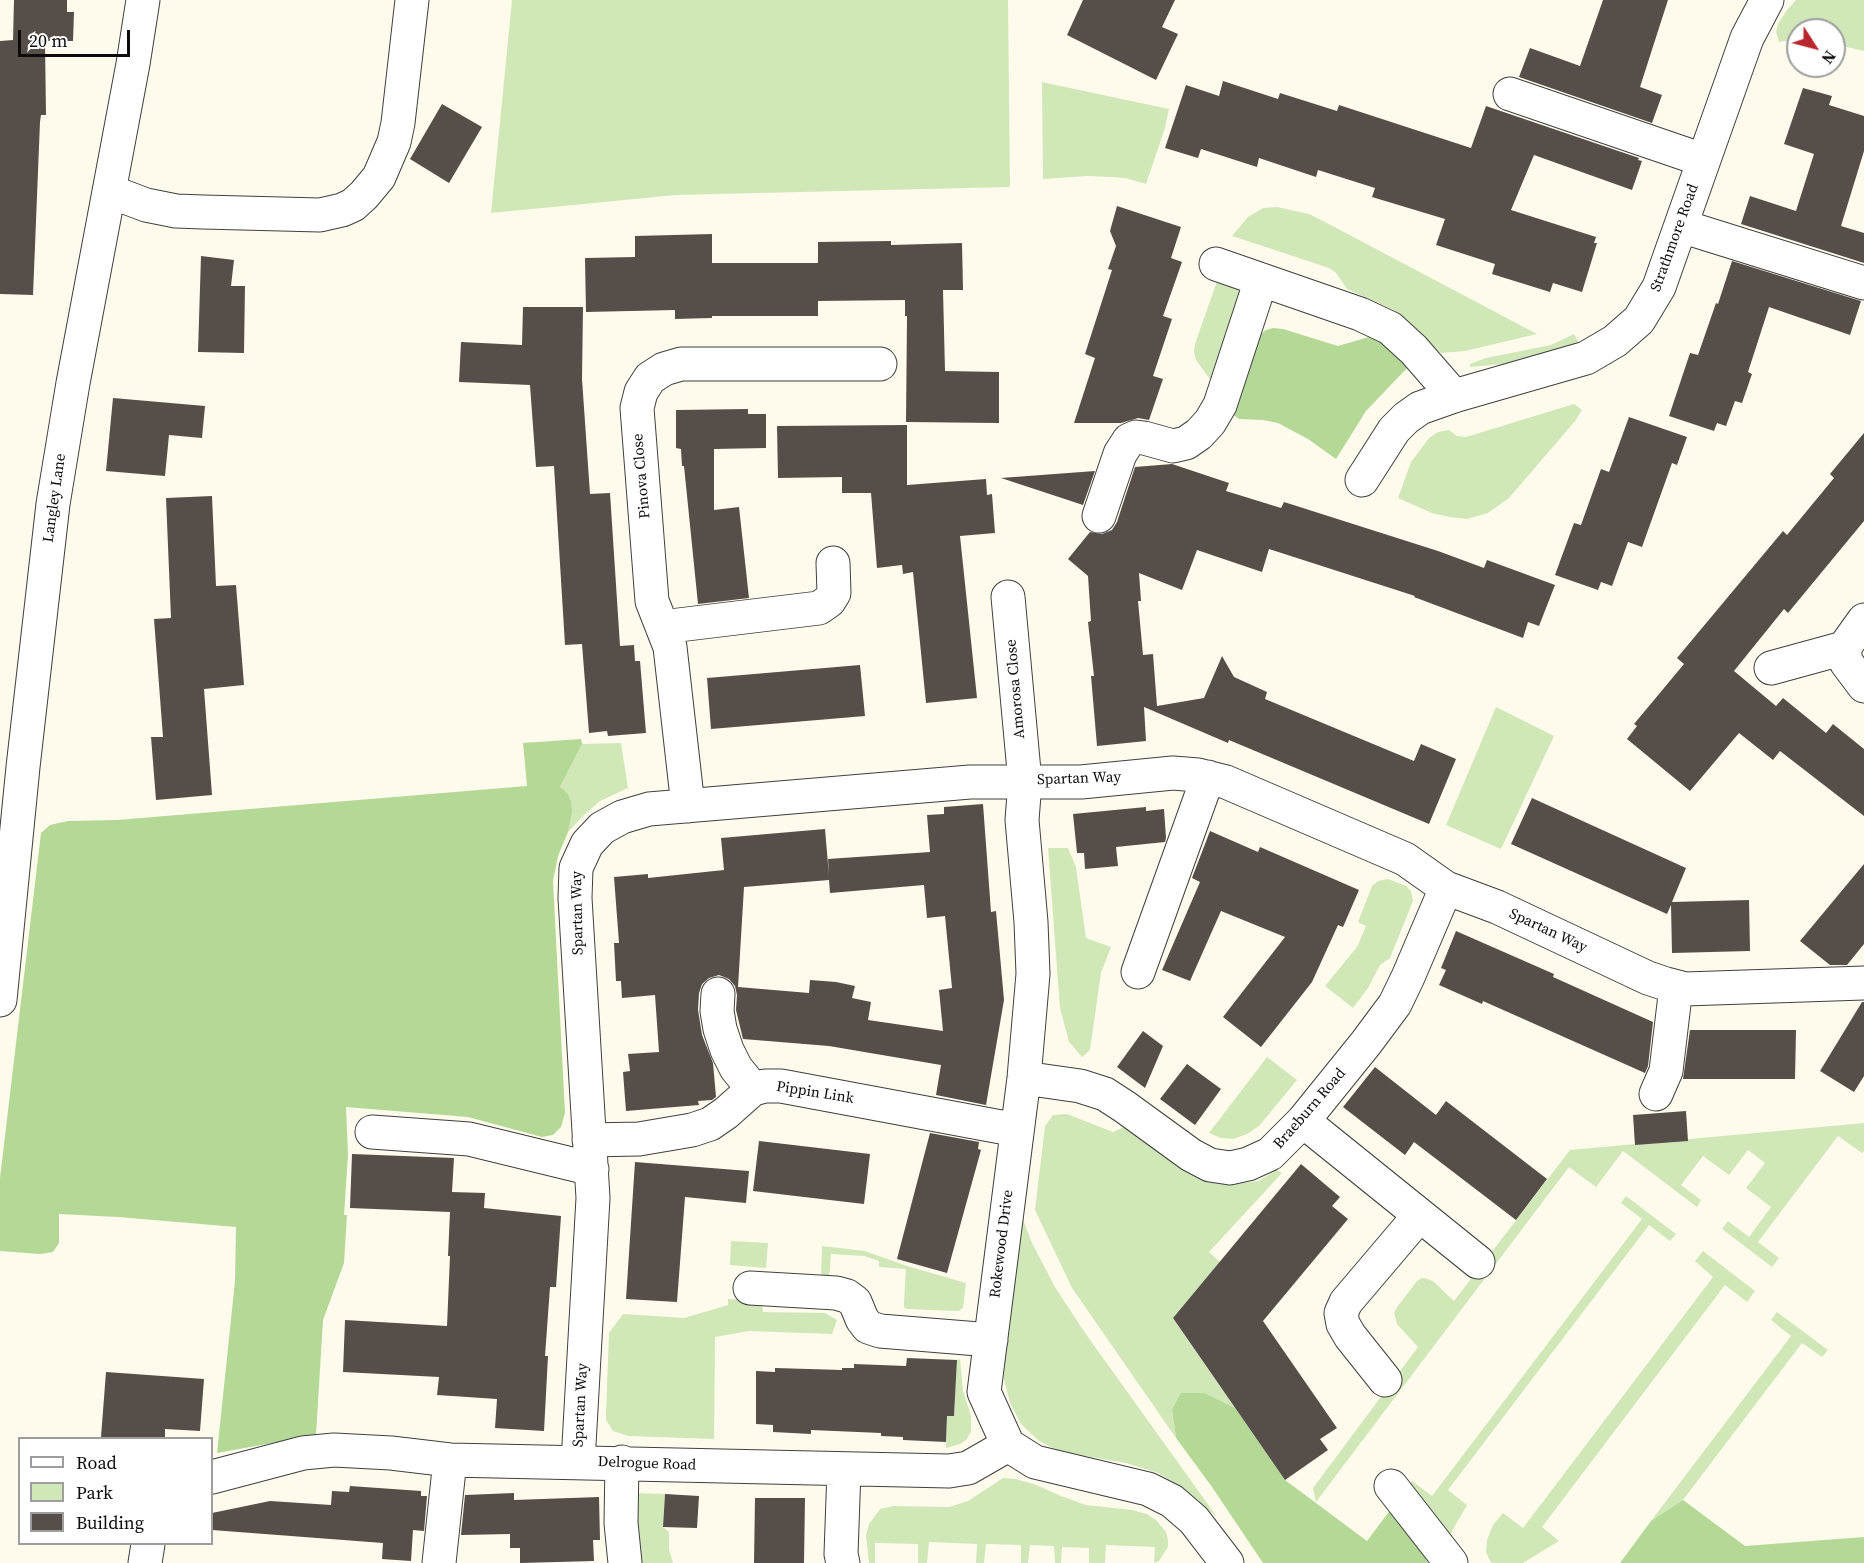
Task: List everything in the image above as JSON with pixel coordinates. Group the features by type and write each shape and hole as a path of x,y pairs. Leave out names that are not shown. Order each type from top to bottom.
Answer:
{"street":[{"name":"Langley Lane","path":"0,1000 53,504 143,0"},
{"path":"109,191 146,205 176,211 320,215 353,205 378,177 394,141 412,0"},
{"name":"Strathmore Road","path":"1362,480 1394,430 1420,408 1586,358 1615,340 1639,320 1659,287 1748,38 1767,0"},
{"path":"1510,93 1703,160"},
{"path":"1681,226 1864,283"},
{"path":"1216,264 1360,314 1390,328 1414,350 1454,396"},
{"path":"1099,516 1120,454 1129,440 1136,437 1144,438 1173,446 1186,443 1210,422 1220,405 1261,280"},
{"name":"Pinova Close","path":"688,806 670,647 652,601 637,408 641,392 650,378 664,369 681,364 880,364"},
{"path":"662,627 819,608 829,601 834,593 833,563"},
{"name":"Amorosa Close","path":"1008,597 1025,782"},
{"path":"1772,668 1844,648 1864,620"},
{"path":"1844,648 1846,662 1864,686"},
{"name":"Spartan Way","path":"578,1462 593,1198 575,898 576,868 587,844 602,828 622,817 650,809 970,782 1081,782 1173,773 1208,777 1226,782 1405,859 1446,888 1497,907 1648,978 1676,987 1685,989 1864,983"},
{"path":"1138,972 1208,777"},
{"name":"Rokewood Drive","path":"1008,1445 984,1392 1024,1078 1033,974 1022,820 1025,782"},
{"name":"Braeburn Road","path":"1024,1078 1080,1086 1105,1094 1191,1155 1210,1165 1230,1168 1248,1164 1269,1154 1303,1122 1395,1004 1446,888"},
{"path":"1656,1094 1666,1071 1676,987"},
{"path":"372,1132 591,1154 639,1139 692,1130 710,1124 753,1089 736,1068 727,1050 717,1011 718,994"},
{"name":"Pippin Link","path":"753,1089 781,1086 1017,1130"},
{"path":"1303,1122 1478,1262"},
{"path":"1385,1380 1350,1336 1343,1324 1341,1313 1346,1302 1419,1216"},
{"path":"750,1288 836,1293 848,1296 855,1302 868,1327 880,1331 991,1340"},
{"path":"1008,1445 1035,1462 1148,1489 1172,1502 1194,1520 1223,1562"},
{"name":"Delrogue Road","path":"213,1477 303,1453 334,1450 391,1453 450,1460 949,1471 968,1468 1008,1445"},
{"path":"440,1563 450,1460"},
{"path":"622,1462 621,1523 625,1563"},
{"path":"843,1563 841,1554 844,1470"},
{"path":"1391,1486 1451,1563"},
{"path":"145,1563 148,1545"}],"green space":[{"path":"512,0 1008,0 1010,187 676,195 491,213"},
{"path":"1796,0 1864,0 1864,51 1846,47 1846,18 1786,18 1786,41 1779,42 1776,32 1778,24"},
{"path":"1042,82 1169,109 1146,184 1125,178 1110,177 1043,179"},
{"path":"1277,207 1309,214 1537,334 1465,351 1441,353 1394,310 1347,289 1336,273 1329,268 1232,236 1248,217 1263,208"},
{"path":"1217,281 1235,287 1241,293 1217,389 1196,360 1194,352"},
{"path":"1273,328 1338,346 1369,337 1375,338 1386,343 1408,367 1366,411 1336,459 1308,439 1278,423 1239,419 1231,413 1257,337"},
{"path":"1574,334 1579,343 1504,364 1470,367 1470,364 1486,358 1551,345"},
{"path":"1574,404 1582,410 1576,420 1509,498 1488,513 1467,519 1449,517 1432,513 1398,498 1411,462 1429,438 1438,432 1449,430 1457,436 1466,437"},
{"path":"1496,707 1554,736 1501,849 1446,825"},
{"path":"581,739 582,744 560,787 571,801 572,813 568,832 558,856 553,881 565,1113 561,1127 553,1135 542,1137 468,1117 346,1107 348,1155 344,1263 323,1320 316,1435 217,1453 235,1281 236,1227 59,1214 59,1243 53,1252 40,1254 0,1251 0,1178 41,833 50,825 68,821 117,820 527,786 523,743"},
{"path":"621,743 628,788 600,801 568,832 572,813 560,787 582,744"},
{"path":"1048,848 1068,848 1076,867 1086,938 1111,947 1101,973 1090,1050 1082,1057 1069,1042 1060,1008"},
{"path":"1388,879 1406,886 1411,891 1413,901 1390,958 1380,965 1368,988 1353,1008 1325,986 1357,947 1366,926 1358,922 1372,886 1378,881"},
{"path":"1267,1057 1297,1080 1259,1126 1247,1134 1233,1139 1221,1138 1209,1133"},
{"path":"1067,1114 1113,1132 1124,1127 1169,1159 1233,1184 1258,1181 1277,1170 1282,1173 1209,1252 1220,1262 1173,1318 1235,1408 1205,1393 1172,1411 1176,1438 1072,1288 1035,1210 1045,1126 1053,1115"},
{"path":"1864,1123 1864,1151 1862,1153 1838,1136 1758,1242 1779,1258 1772,1267 1722,1229 1728,1221 1749,1237 1771,1207 1746,1188 1765,1163 1748,1150 1729,1175 1703,1156 1681,1185 1701,1200 1697,1207 1623,1151 1596,1187 1569,1167 1316,1502 1313,1488 1418,1347 1397,1324 1394,1313 1397,1307 1417,1281 1422,1278 1434,1282 1454,1301 1570,1150"},
{"path":"1626,1196 1676,1234 1670,1241 1649,1225 1448,1490 1467,1505 1449,1541 1427,1505 1409,1485 1412,1481 1432,1496 1642,1219 1621,1203"},
{"path":"1019,1209 1032,1243 1055,1287 1083,1330 1217,1517 1184,1489 1158,1473 1126,1463 1061,1452 1039,1441 1021,1424 1010,1403 1004,1379 1004,1341"},
{"path":"731,1241 768,1243 766,1268 730,1265"},
{"path":"822,1246 865,1251 966,1283 963,1308 958,1311 906,1309 904,1302 906,1269 879,1267 879,1261 864,1256 831,1254 829,1280 821,1279"},
{"path":"1703,1251 1755,1291 1747,1302 1725,1285 1542,1527 1559,1541 1523,1563 1492,1563 1486,1552 1487,1540 1493,1525 1503,1513 1523,1528 1713,1277 1695,1261"},
{"path":"728,1299 757,1300 762,1304 763,1312 825,1313 837,1320 832,1334 749,1331 715,1337 714,1439 628,1436 613,1431 606,1420 609,1333 623,1314 684,1318 728,1305"},
{"path":"1777,1312 1828,1350 1822,1357 1802,1343 1683,1500 1651,1521 1791,1336 1771,1320"},
{"path":"960,1359 963,1391 971,1416 971,1432 960,1444 946,1448 947,1416 954,1416 957,1360"},
{"path":"1181,1393 1205,1393 1235,1408 1285,1480 1367,1541 1391,1509 1428,1563 1263,1563 1176,1438 1172,1410"},
{"path":"1003,1478 1034,1484 1086,1505 1147,1514 1166,1532 1168,1547 1159,1561 1154,1563 1155,1547 1106,1545 1105,1563 1089,1563 1089,1548 1062,1547 1061,1563 1055,1563 1054,1546 1030,1545 1028,1563 1021,1563 1021,1545 986,1544 984,1563 976,1563 977,1544 929,1542 927,1563 918,1563 918,1544 875,1543 875,1563 869,1563 866,1535 869,1524 880,1509 893,1506 949,1507 968,1501"},
{"path":"632,1493 665,1494 663,1527 669,1532 669,1549 673,1563 640,1563"},
{"path":"1683,1500 1745,1546 1864,1537 1864,1563 1620,1563 1651,1521"}],"building":[{"path":"14,0 67,0 67,12 74,12 73,41 45,41 46,115 41,115 40,122 33,295 0,294 0,41 13,40"},
{"path":"1083,0 1175,0 1162,27 1178,34 1156,80 1067,35"},
{"path":"1603,0 1668,0 1640,87 1662,95 1652,123 1519,77 1530,48 1580,66"},
{"path":"1223,81 1278,99 1280,93 1337,111 1339,105 1471,148 1486,106 1639,158 1638,160 1642,161 1632,190 1534,155 1511,210 1596,237 1594,243 1597,243 1582,292 1553,283 1550,292 1492,274 1495,264 1436,245 1445,219 1372,197 1375,188 1318,170 1316,177 1259,158 1257,167 1201,149 1198,158 1165,148 1186,85 1219,96"},
{"path":"1803,88 1832,96 1829,105 1864,116 1864,151 1841,226 1864,233 1864,263 1741,224 1750,196 1796,211 1814,154 1784,144"},
{"path":"442,104 482,127 449,183 410,159"},
{"path":"1117,206 1181,227 1171,258 1182,262 1163,316 1172,319 1153,376 1163,379 1149,420 1138,418 1121,423 1074,423 1095,358 1085,354 1112,270 1108,269 1116,246 1110,231"},
{"path":"712,234 712,263 818,263 818,242 891,241 891,245 962,243 963,290 943,290 945,371 999,372 999,423 906,422 907,316 905,316 905,300 818,301 818,316 712,316 712,318 675,319 675,310 586,312 585,258 635,257 635,236"},
{"path":"201,256 234,260 231,286 245,286 244,353 198,352"},
{"path":"1732,261 1861,301 1850,335 1769,307 1748,372 1752,374 1742,403 1735,401 1726,426 1717,423 1714,431 1669,416 1690,353 1698,355"},
{"path":"523,307 583,307 582,379 590,494 610,493 620,646 634,645 635,661 640,661 646,733 608,736 607,731 589,733 582,644 565,645 554,466 536,467 530,385 459,382 461,342 522,345"},
{"path":"113,398 205,406 202,438 169,435 165,476 106,471"},
{"path":"748,409 748,414 766,414 766,448 714,449 714,510 739,507 749,598 698,604 684,466 682,466 681,449 676,448 676,410"},
{"path":"1629,417 1687,437 1677,465 1672,463 1642,547 1628,542 1612,586 1601,582 1598,590 1555,575 1574,523 1581,525 1601,469 1609,472"},
{"path":"907,425 907,485 986,479 987,495 992,494 995,533 960,536 977,698 926,703 913,572 903,574 902,565 877,568 871,493 842,493 842,477 778,478 777,426"},
{"path":"1864,433 1864,521 1788,613 1784,609 1734,671 1776,706 1783,698 1826,733 1833,724 1864,749 1864,816 1780,751 1773,760 1739,733 1690,791 1627,739 1637,726 1634,724 1684,664 1677,658 1783,531 1787,535 1834,478 1830,474"},
{"path":"1172,464 1229,483 1226,491 1281,508 1284,502 1484,568 1487,560 1555,585 1539,626 1528,622 1523,638 1415,596 1269,549 1262,572 1197,550 1182,590 1139,573 1141,601 1138,601 1143,655 1153,654 1157,706 1204,698 1222,656 1234,677 1267,692 1265,699 1414,761 1421,744 1456,759 1429,824 1144,707 1146,741 1097,746 1091,676 1094,676 1088,622 1091,621 1088,576 1068,559 1090,532 1102,534 1112,530 1117,522 1135,467"},
{"path":"1095,471 1083,505 1001,478"},
{"path":"212,496 216,586 236,585 244,685 204,689 212,795 156,800 151,737 163,737 154,619 171,618 166,498"},
{"path":"860,665 865,716 711,729 707,678"},
{"path":"1532,798 1686,868 1672,902 1749,900 1750,951 1672,953 1671,905 1667,914 1511,844"},
{"path":"983,804 991,912 996,911 1004,1000 986,1105 936,1095 941,1065 829,1046 743,1039 736,1010 735,986 729,979 719,975 709,978 702,984 698,1010 702,1035 713,1063 716,1097 712,1100 698,1101 699,1105 626,1111 623,1072 630,1071 628,1054 659,1052 655,995 622,998 621,981 616,981 614,943 619,943 614,877 648,874 648,878 724,870 721,838 825,829 829,876 828,859 930,852 927,815 944,814 944,807","holes":["829,880 830,893 924,885 927,918 945,916 952,988 939,990 943,1031 868,1020 871,1002 852,998 855,986 810,980 809,993 738,987 744,887"]},
{"path":"1146,807 1146,811 1164,809 1165,842 1116,847 1118,866 1085,869 1084,853 1077,853 1073,814"},
{"path":"1210,831 1258,852 1260,847 1359,890 1343,927 1338,925 1312,982 1261,1047 1223,1017 1285,937 1221,911 1190,981 1162,970 1200,882 1192,878"},
{"path":"1864,864 1864,944 1847,965 1830,965 1800,941"},
{"path":"1456,931 1554,974 1553,977 1653,1022 1648,1066 1645,1073 1483,1001 1482,1004 1439,985 1446,970 1441,968"},
{"path":"1864,1002 1864,1076 1854,1092 1820,1071"},
{"path":"1690,1030 1796,1030 1795,1079 1683,1079"},
{"path":"1143,1031 1163,1046 1145,1088 1117,1067"},
{"path":"1187,1064 1221,1089 1195,1125 1160,1099"},
{"path":"1375,1067 1436,1115 1446,1101 1547,1179 1516,1220 1414,1142 1405,1155 1343,1107"},
{"path":"1686,1111 1688,1141 1635,1145 1633,1115"},
{"path":"930,1133 979,1142 978,1149 981,1150 947,1273 897,1259"},
{"path":"759,1141 870,1154 864,1204 753,1191"},
{"path":"352,1154 454,1158 452,1192 485,1193 484,1208 561,1216 556,1287 550,1287 545,1356 548,1356 544,1431 495,1428 497,1399 437,1395 439,1377 343,1372 345,1320 447,1326 450,1256 448,1256 450,1212 350,1208"},
{"path":"635,1162 749,1171 746,1203 685,1197 677,1302 626,1299"},
{"path":"1301,1164 1340,1197 1332,1206 1348,1219 1263,1321 1337,1428 1320,1439 1328,1450 1285,1480 1173,1318"},
{"path":"907,1358 957,1360 954,1416 947,1416 946,1442 903,1440 903,1437 881,1436 881,1433 811,1430 811,1434 773,1432 773,1425 756,1424 756,1371 775,1372 775,1368 842,1370 842,1368 854,1368 854,1364 906,1366"},
{"path":"106,1372 204,1379 200,1431 165,1429 165,1437 101,1437"},
{"path":"350,1486 421,1491 421,1496 427,1496 424,1531 413,1530 411,1561 382,1559 383,1543 213,1530 213,1513 270,1501 331,1505 332,1491 349,1492"},
{"path":"514,1493 514,1500 599,1497 600,1540 593,1540 594,1561 520,1563 520,1548 510,1548 510,1534 461,1535 465,1495"},
{"path":"665,1494 699,1496 697,1528 663,1527"},
{"path":"755,1498 805,1498 804,1563 754,1563"}]}
